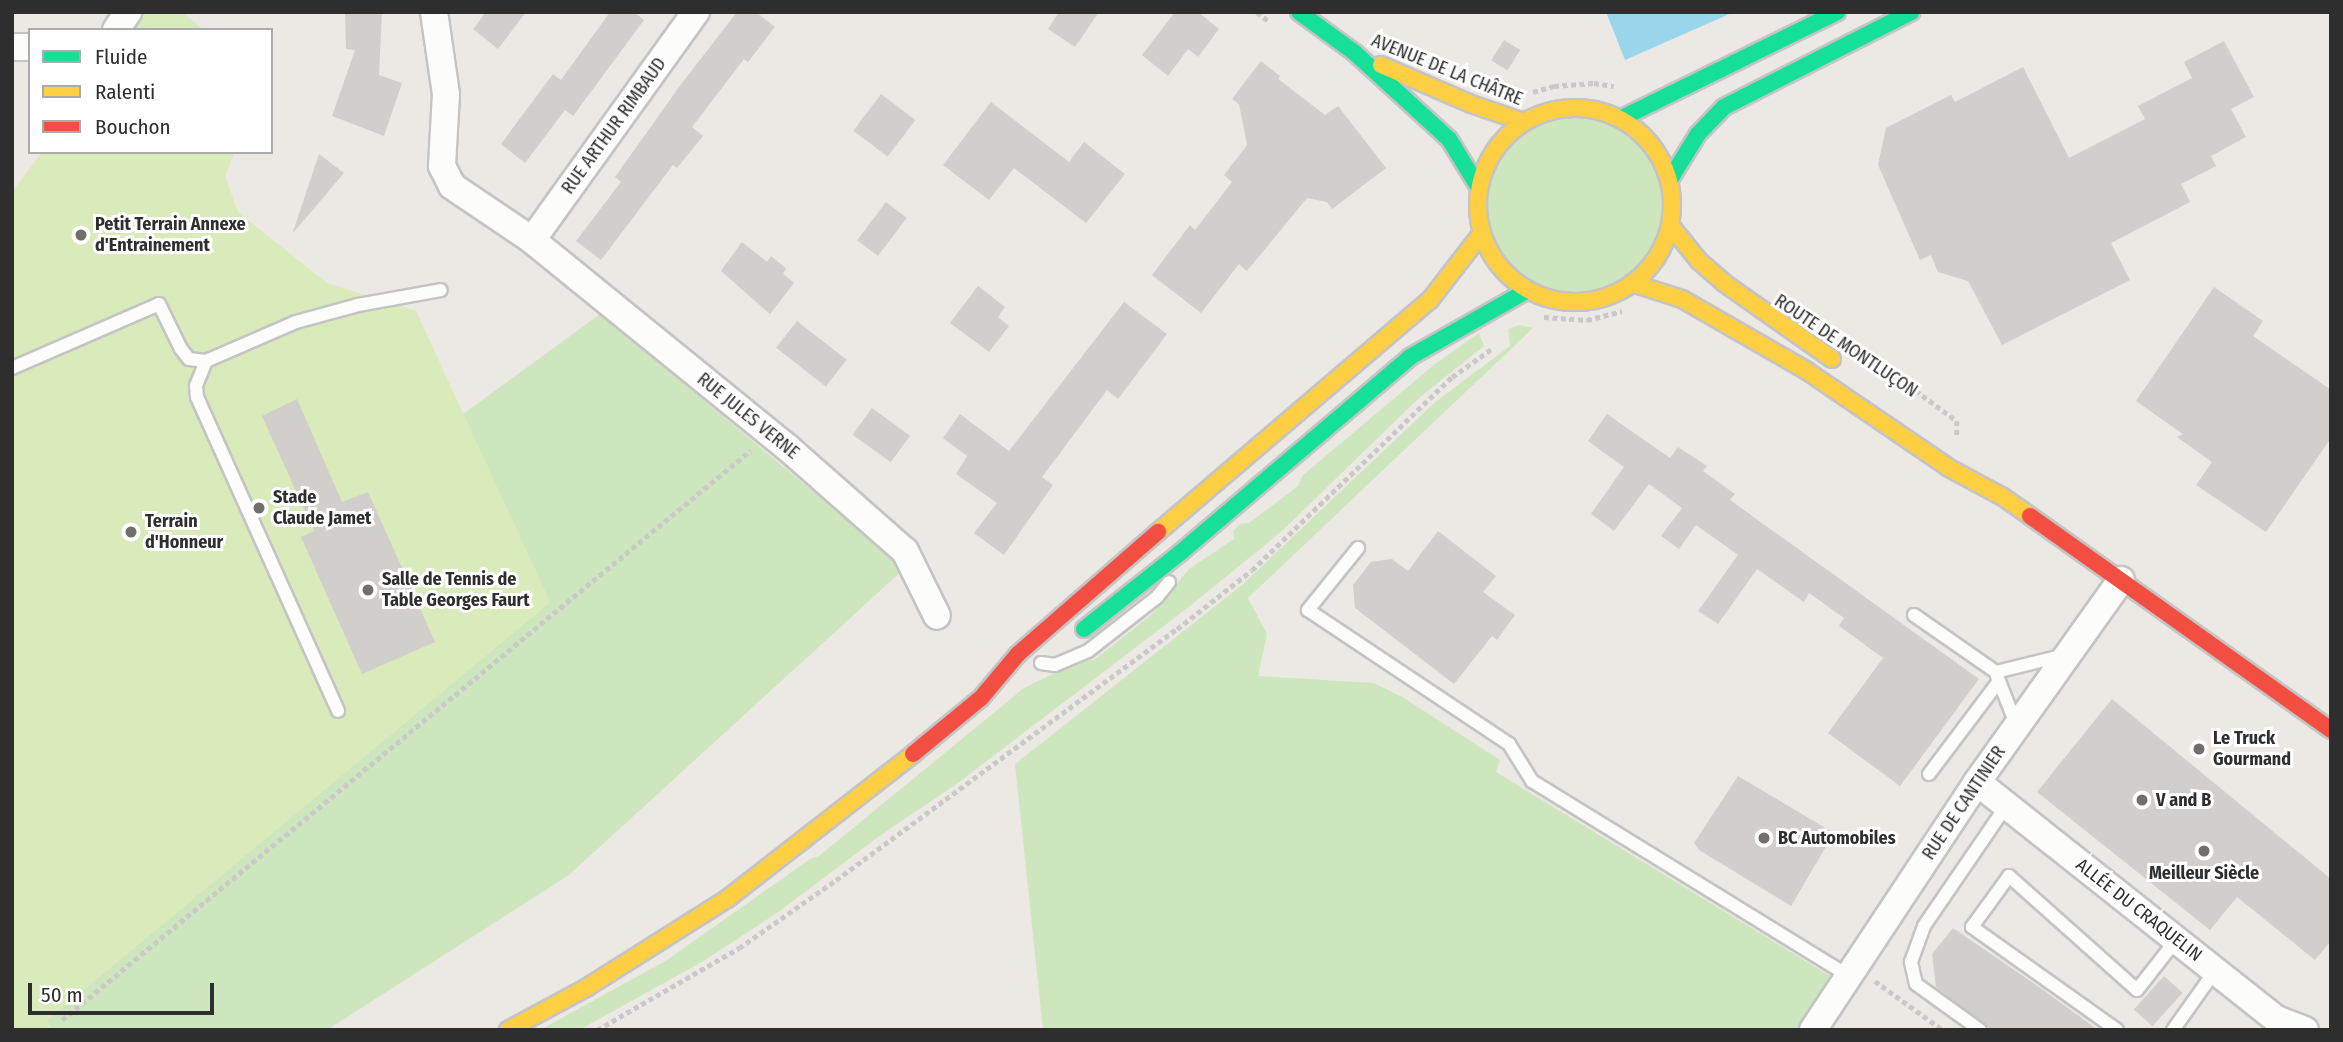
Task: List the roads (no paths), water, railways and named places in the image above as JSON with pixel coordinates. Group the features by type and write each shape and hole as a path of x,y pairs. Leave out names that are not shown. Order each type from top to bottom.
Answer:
{"main road":[{"name":"AVENUE DE LA CHÂTRE","path":"1299,12 1355,53 1449,139 1479,188"},
{"path":"1620,119 1837,12"},
{"path":"1669,181 1698,134 1724,107 1911,12"},
{"name":"AVENUE DE LA CHÂTRE","path":"1355,53 1471,104 1524,122"},
{"path":"1575,108 1598,110 1620,119 1648,141 1660,158 1669,181 1672,201 1670,225 1653,262 1632,283 1590,300 1564,301 1528,290 1503,270 1482,233 1479,188 1490,156 1501,141 1524,122 1550,111 1575,108"},
{"name":"ROUTE DE MONTLUÇON","path":"1670,225 1699,261 1724,283 1850,371"},
{"path":"981,698 1018,654 1063,613 1430,300 1482,233"},
{"path":"1632,283 1682,299 1807,371 1949,468 2003,497 2331,730"},
{"path":"508,1030 607,975 727,899 835,817 981,698 1032,670 1176,556 1410,357 1528,290"},
{"path":"1966,458 2003,497"}],"street":[{"path":"117,28 128,12"},
{"name":"RUE JULES VERNE","path":"433,12 446,94 442,166 452,186 532,240 771,434 905,551 937,616"},
{"name":"RUE ARTHUR RIMBAUD","path":"532,240 696,12"},
{"name":"RUE DE CANTINIER","path":"1813,1030 1850,970 1977,782 2121,580"},
{"name":"ALLÉE DU CRAQUELIN","path":"1977,782 2276,1019 2305,1030"}],"lane":[{"path":"12,368 159,304 181,349 189,359 206,360 296,322 358,305 441,290"},
{"path":"206,360 196,386 197,397 338,711"},
{"path":"1358,548 1308,610 1509,744 1532,781 1850,970"},
{"path":"1914,615 1997,677 2017,725"},
{"path":"1928,774 1997,677 2067,655"},
{"path":"1980,1030 1916,984 1911,962 1924,926 2007,805"},
{"path":"2117,1030 1972,927 2009,876 2137,990 2176,940"},
{"path":"2173,1030 2215,971"}],"water":[{"path":"1606,12 1734,12 1625,60"}],"place":[{"name":"Petit Terrain Annexe d'Entrainement","path":"81,235"},
{"name":"Stade Claude Jamet","path":"259,508"},
{"name":"Terrain d'Honneur","path":"131,532"},
{"name":"Salle de Tennis de Table Georges Faurt","path":"368,590"},
{"name":"Le Truck Gourmand","path":"2199,749"},
{"name":"V and B","path":"2142,800"},
{"name":"BC Automobiles","path":"1764,838"},
{"name":"Meilleur Siècle","path":"2204,851"}]}
